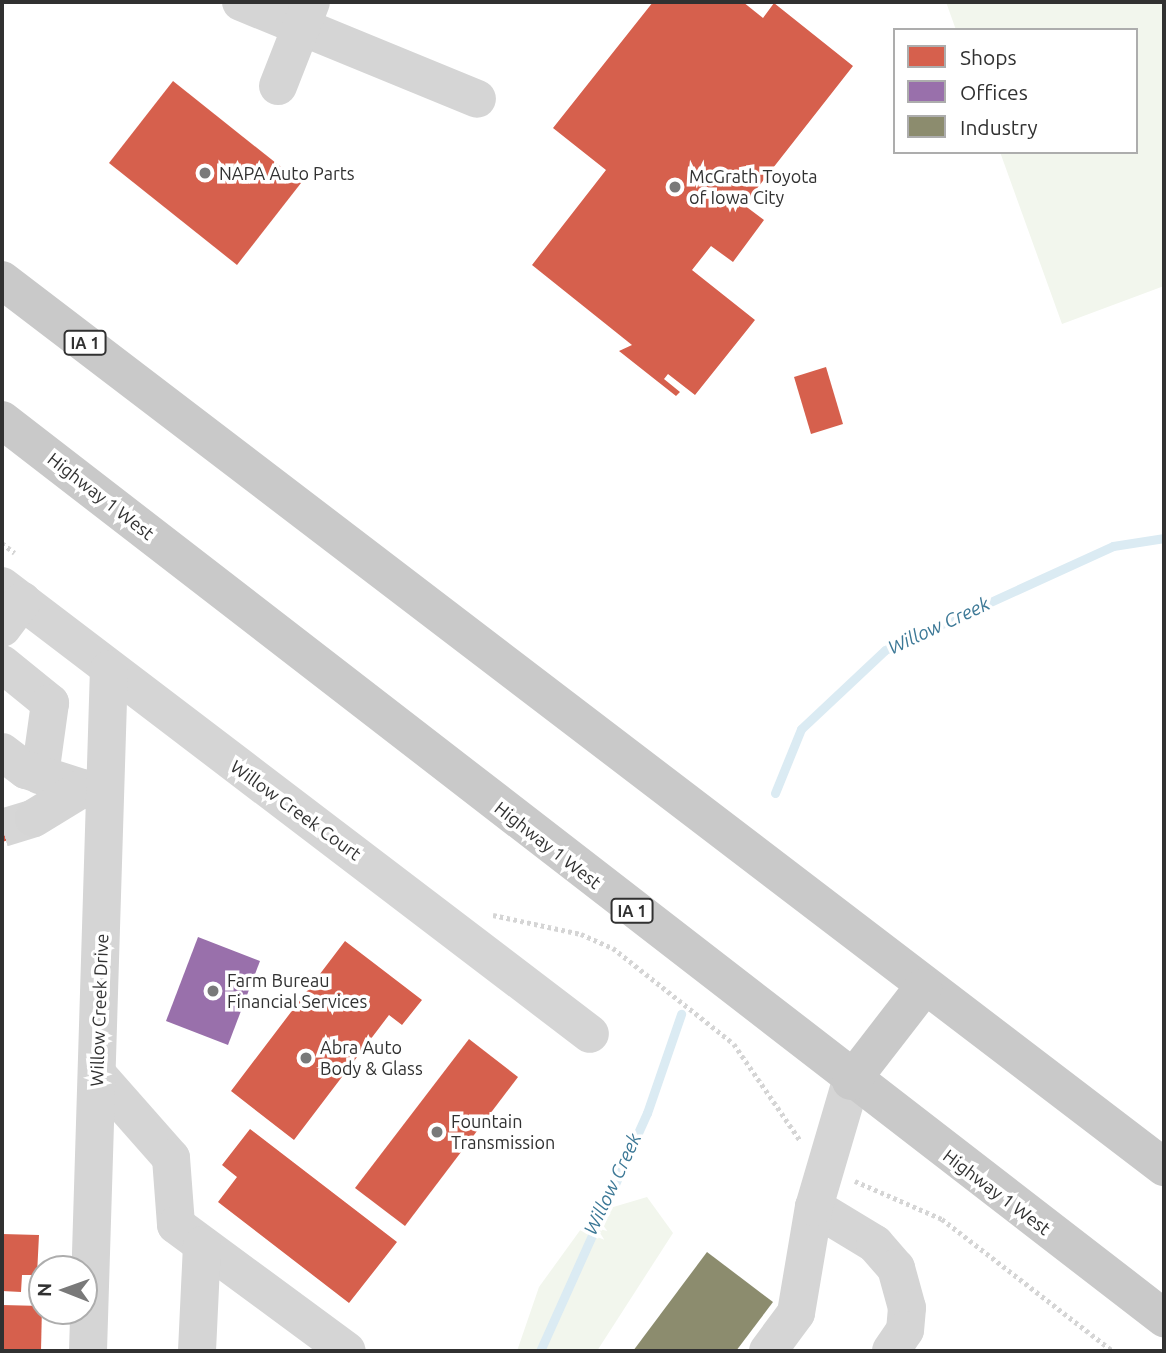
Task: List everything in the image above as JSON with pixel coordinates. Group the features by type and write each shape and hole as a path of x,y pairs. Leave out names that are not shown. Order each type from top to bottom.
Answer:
{"main road":[{"name":"IA 1","path":"2,280 923,988 1164,1167"},
{"name":"Highway 1 West","path":"2,420 851,1081 1164,1318"},
{"path":"851,1081 923,988"}],"street":[{"path":"241,2 306,13 477,99"},
{"path":"278,86 306,13"},
{"name":"Willow Creek Court","path":"12,594 590,1034"},
{"path":"2,664 50,703 40,775"},
{"name":"Willow Creek Drive","path":"88,1351 97,1074 94,791 109,669"},
{"path":"2,752 40,775 94,791"},
{"path":"34,818 94,791"},
{"path":"97,1074 171,1158 176,1225 347,1351"},
{"path":"768,1351 796,1313 814,1207 851,1081"},
{"path":"814,1207 875,1244 896,1268 907,1308 905,1331 891,1351"},
{"path":"197,1351 202,1245"}],"path":[{"path":"2,543 12,594"},
{"path":"479,908 613,948 734,1044 776,1113 828,1163 886,1198 942,1219 1113,1351"}],"shaded area":[{"path":"946,2 1164,2 1164,286 1062,324 1001,154 1138,154 1138,28 955,28"},
{"path":"647,1197 673,1233 597,1351 517,1351 539,1287 581,1229 610,1208"}],"building: Shops":[{"name":"McGrath Toyota of Iowa City","path":"653,2 743,2 763,18 774,3 853,66 744,205 764,220 733,262 711,246 692,270 755,320 695,395 668,374 664,379 680,392 676,396 619,351 632,345 532,265 606,170 553,128"},
{"name":"NAPA Auto Parts","path":"173,81 301,183 237,265 109,163"},
{"path":"826,367 843,424 811,434 794,377"},
{"path":"30,804 38,831 2,842 2,812"},
{"name":"Abra Auto Body & Glass","path":"345,941 422,1000 402,1025 389,1015 294,1140 231,1091"},
{"name":"Fountain Transmission","path":"469,1039 518,1077 405,1226 355,1188"},
{"path":"250,1129 397,1242 349,1303 218,1202 237,1177 222,1165"},
{"path":"2,1234 39,1235 38,1255 28,1255 28,1275 22,1275 21,1292 2,1291"},
{"path":"2,1305 28,1306 28,1325 42,1325 41,1351 2,1351"}],"building: Offices":[{"name":"Farm Bureau Financial Services","path":"198,937 260,961 228,1045 166,1021"}],"building: Industry":[{"path":"707,1252 773,1302 736,1351 633,1351"}],"waterway":[{"name":"Willow Creek","path":"775,793 801,729 885,650 1113,546 1164,538"},
{"name":"Willow Creek","path":"540,1351 647,1113 681,1014"}],"tunnel":[{"path":"2,828 34,818"}],"place":[{"name":"NAPA Auto Parts","path":"205,173"},
{"name":"McGrath Toyota of Iowa City","path":"675,187"},
{"name":"Farm Bureau Financial Services","path":"213,991"},
{"name":"Abra Auto Body & Glass","path":"306,1058"},
{"name":"Fountain Transmission","path":"437,1132"}]}
